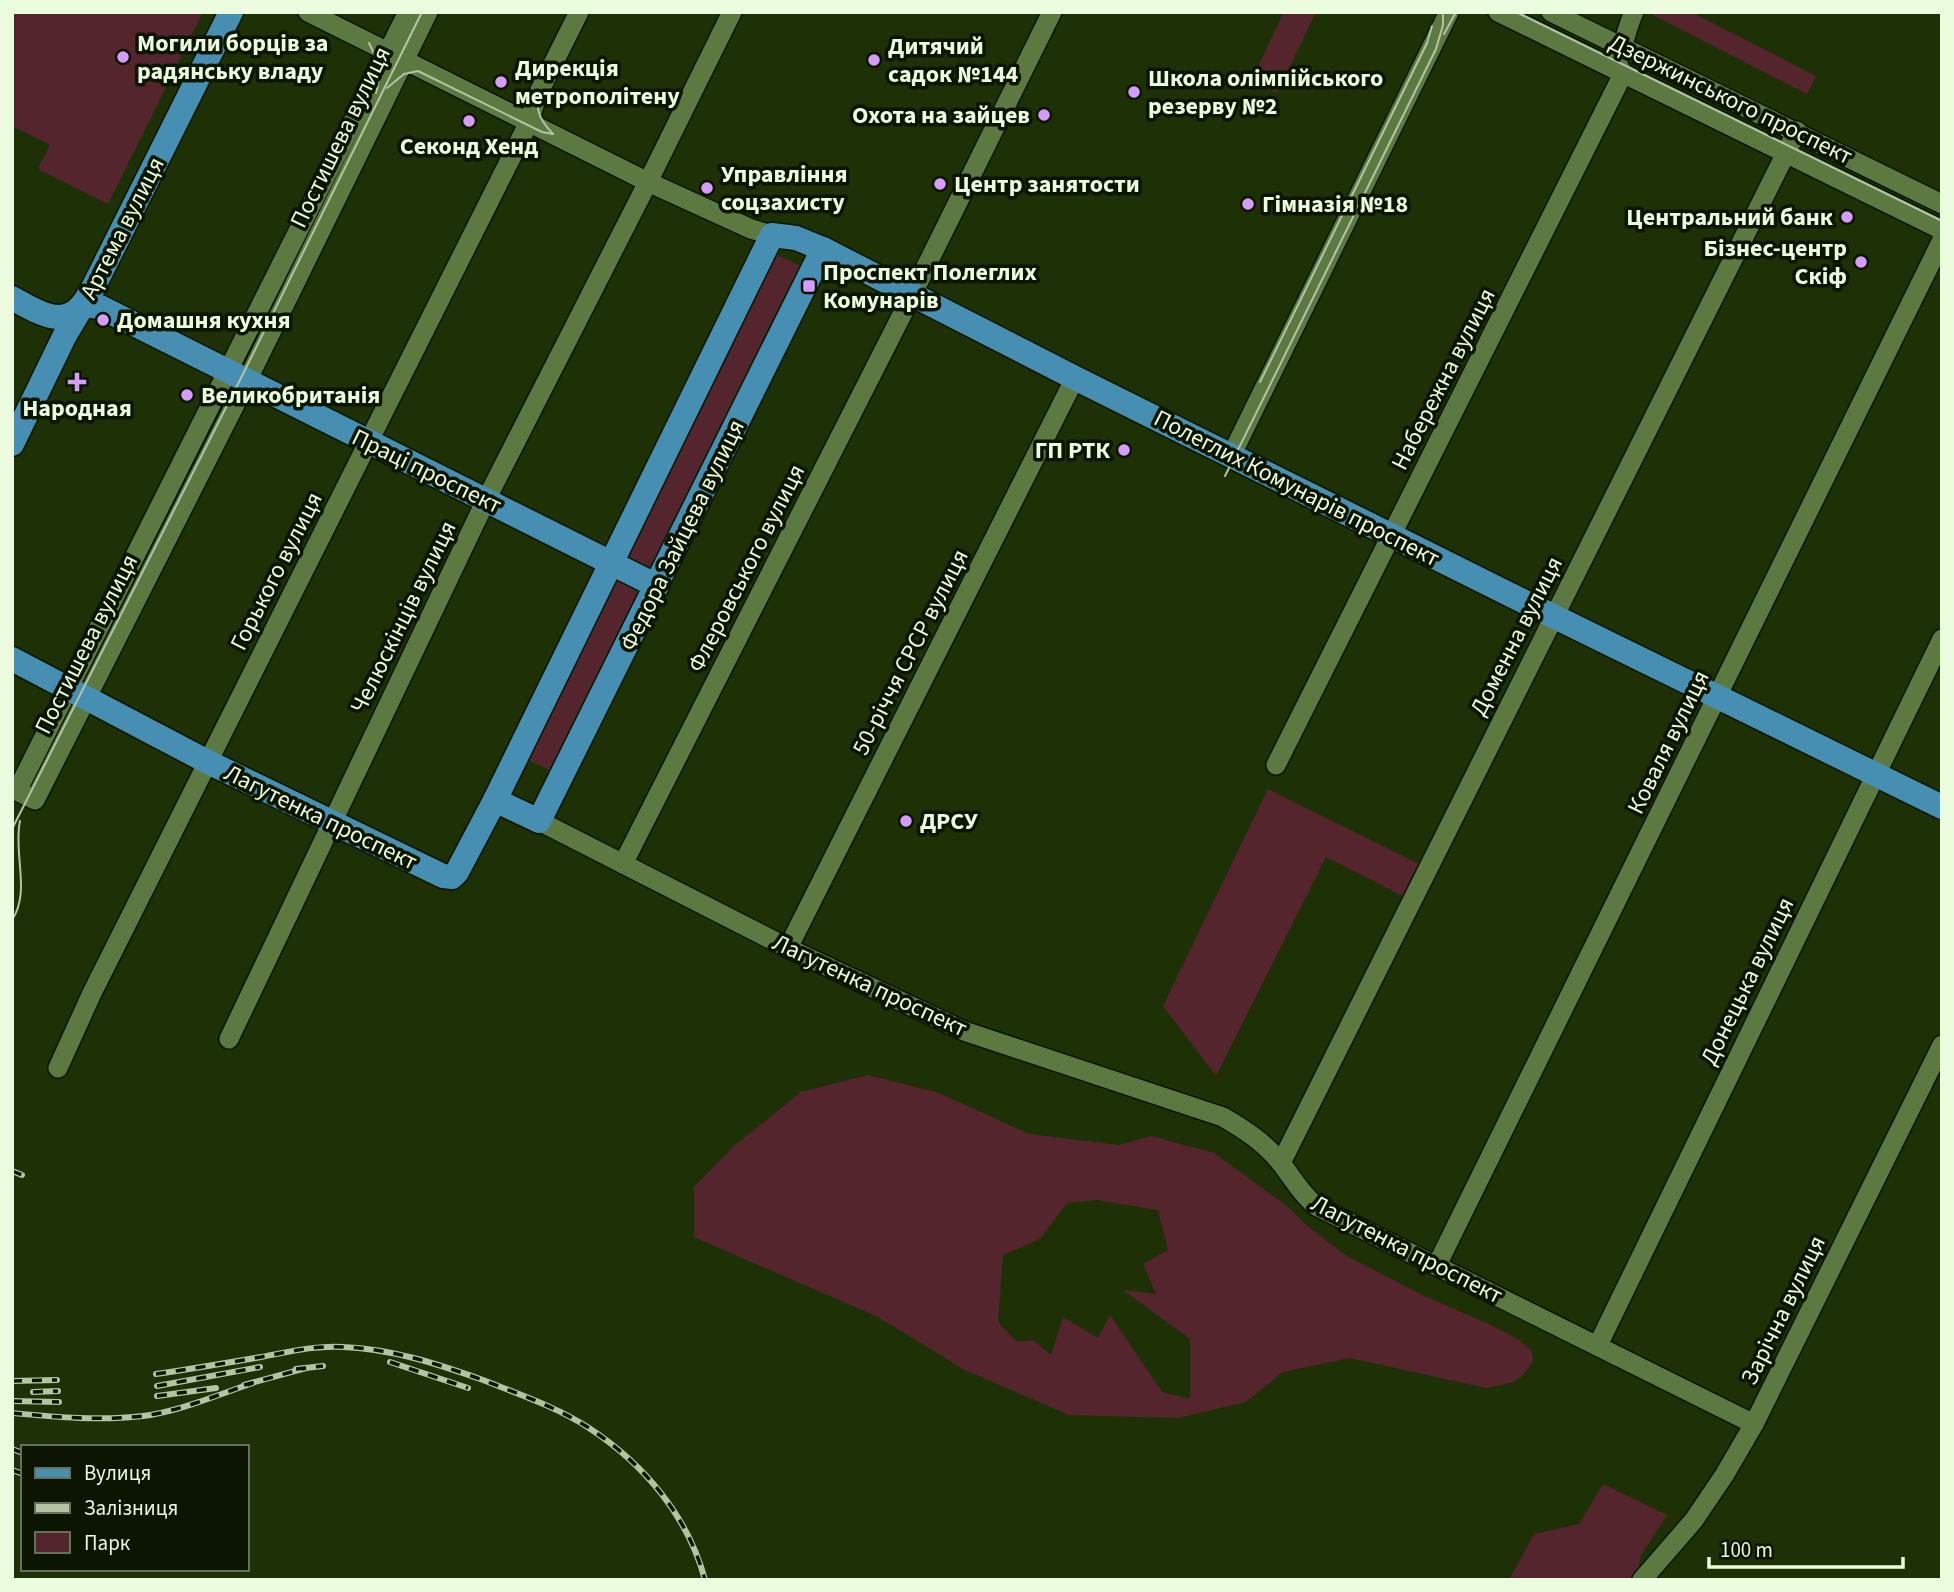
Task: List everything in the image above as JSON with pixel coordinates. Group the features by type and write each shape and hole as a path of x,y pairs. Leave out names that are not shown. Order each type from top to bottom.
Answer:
{"main road":[{"name":"Артема вулиця","path":"12,444 231,12"},
{"path":"495,800 772,235"},
{"name":"Полеглих Комунарів проспект","path":"772,235 796,238 823,249 1075,378 1942,807"},
{"name":"Федора Зайцева вулиця","path":"539,821 823,249"},
{"path":"12,298 46,316 59,318 71,315 82,305"},
{"name":"Праці проспект","path":"82,305 100,307 657,586"},
{"name":"Лагутенка проспект","path":"12,659 208,762 443,876 452,877 457,872 495,800 539,821"}],"street":[{"path":"308,12 529,122"},
{"name":"Постишева вулиця","path":"78,693 17,791 35,800 78,693 238,377 395,57 408,12"},
{"name":"Постишева вулиця","path":"395,57 428,12"},
{"name":"Горького вулиця","path":"58,1068 92,993 529,122 537,96 579,12"},
{"name":"Челюскінців вулиця","path":"229,1039 486,500 732,12"},
{"path":"912,295 1052,12"},
{"path":"1232,454 1449,12"},
{"name":"Дзержинського проспект","path":"1498,12 1942,230"},
{"name":"Дзержинського проспект","path":"1551,12 1942,204"},
{"name":"Набережна вулиця","path":"1276,765 1623,74 1617,63 1627,26 1634,12"},
{"name":"Полеглих Комунарів проспект","path":"529,122 648,182 751,229 772,235"},
{"name":"Доменна вулиця","path":"1281,1163 1797,131"},
{"name":"Коваля вулиця","path":"1437,1265 1942,240"},
{"name":"Флеровського вулиця","path":"623,864 912,295"},
{"name":"50-річчя СРСР вулиця","path":"788,948 1075,378"},
{"name":"Донецька вулиця","path":"1598,1345 1942,639"},
{"name":"Лагутенка проспект","path":"539,821 788,948 964,1031 1223,1116 1256,1136 1281,1163 1303,1195 1316,1206 1754,1424"},
{"name":"Зарічна вулиця","path":"1642,1580 1694,1520 1725,1475 1754,1424 1942,1045"}],"green space":[{"path":"12,12 203,12 108,204 38,169 50,145 12,126"},
{"path":"1284,12 1316,12 1277,93 1251,81"},
{"path":"1647,12 1691,12 1816,76 1807,94"},
{"path":"773,253 807,269 656,576 621,559"},
{"path":"613,576 645,591 555,773 523,757"},
{"path":"1268,789 1419,864 1403,896 1326,857 1216,1076 1163,1006"},
{"path":"868,1075 939,1093 1029,1134 1119,1145 1151,1136 1214,1153 1288,1207 1345,1255 1424,1296 1518,1339 1532,1351 1533,1362 1514,1382 1486,1388 1350,1358 1283,1372 1246,1402 1178,1418 1069,1415 965,1370 878,1317 694,1237 694,1187 734,1146 801,1092","holes":["1096,1200 1158,1210 1168,1250 1143,1264 1156,1294 1123,1290 1190,1339 1190,1399 1162,1392 1110,1315 1098,1338 1063,1317 1051,1355 1033,1340 1017,1342 998,1322 1003,1255 1040,1239 1067,1203"]},
{"path":"1603,1484 1667,1515 1640,1557 1638,1580 1509,1580 1534,1534 1579,1524"}],"tram line":[{"path":"12,829 241,378 422,12"},
{"path":"1225,476 1436,49 1443,25 1443,12"},
{"path":"1444,34 1456,12"},
{"path":"1516,12 1942,221"},
{"path":"1260,382 1427,43 1432,26"},
{"path":"369,43 378,67 376,93"},
{"path":"387,88 404,74 418,71 542,132 553,134"},
{"path":"537,96 540,117 553,134"},
{"path":"12,920 18,909 21,885 18,846 20,821"}],"railway":[{"path":"12,1171 22,1175"},
{"path":"156,1374 302,1349 334,1347 397,1354 483,1380 577,1420 628,1458 675,1513 687,1534 705,1580"},
{"path":"390,1362 468,1388"},
{"path":"296,1369 323,1366"},
{"path":"157,1386 260,1367"},
{"path":"244,1385 306,1368"},
{"path":"12,1381 57,1380"},
{"path":"12,1413 94,1418 143,1416 185,1407 253,1383"},
{"path":"157,1396 216,1388"},
{"path":"33,1392 58,1391"},
{"path":"12,1401 59,1402"},
{"path":"12,1449 21,1452"},
{"path":"12,1470 21,1473"}],"place":[{"name":"Могили борців за радянську владу","path":"123,57"},
{"name":"Дитячий садок №144","path":"874,60"},
{"name":"Дирекція метрополітену","path":"501,82"},
{"name":"Школа олімпійського резерву №2","path":"1134,92"},
{"name":"Охота на зайцев","path":"1044,115"},
{"name":"Секонд Хенд","path":"469,121"},
{"name":"Центр занятости","path":"940,184"},
{"name":"Управління соцзахисту","path":"707,188"},
{"name":"Гімназія №18","path":"1248,204"},
{"name":"Центральний банк","path":"1847,217"},
{"name":"Бізнес-центр Скіф","path":"1861,262"},
{"name":"Проспект Полеглих Комунарів","path":"809,286"},
{"name":"Домашня кухня","path":"103,320"},
{"name":"Народная","path":"77,382"},
{"name":"Великобританія","path":"187,395"},
{"name":"ГП РТК","path":"1124,450"},
{"name":"ДРСУ","path":"906,821"}]}
